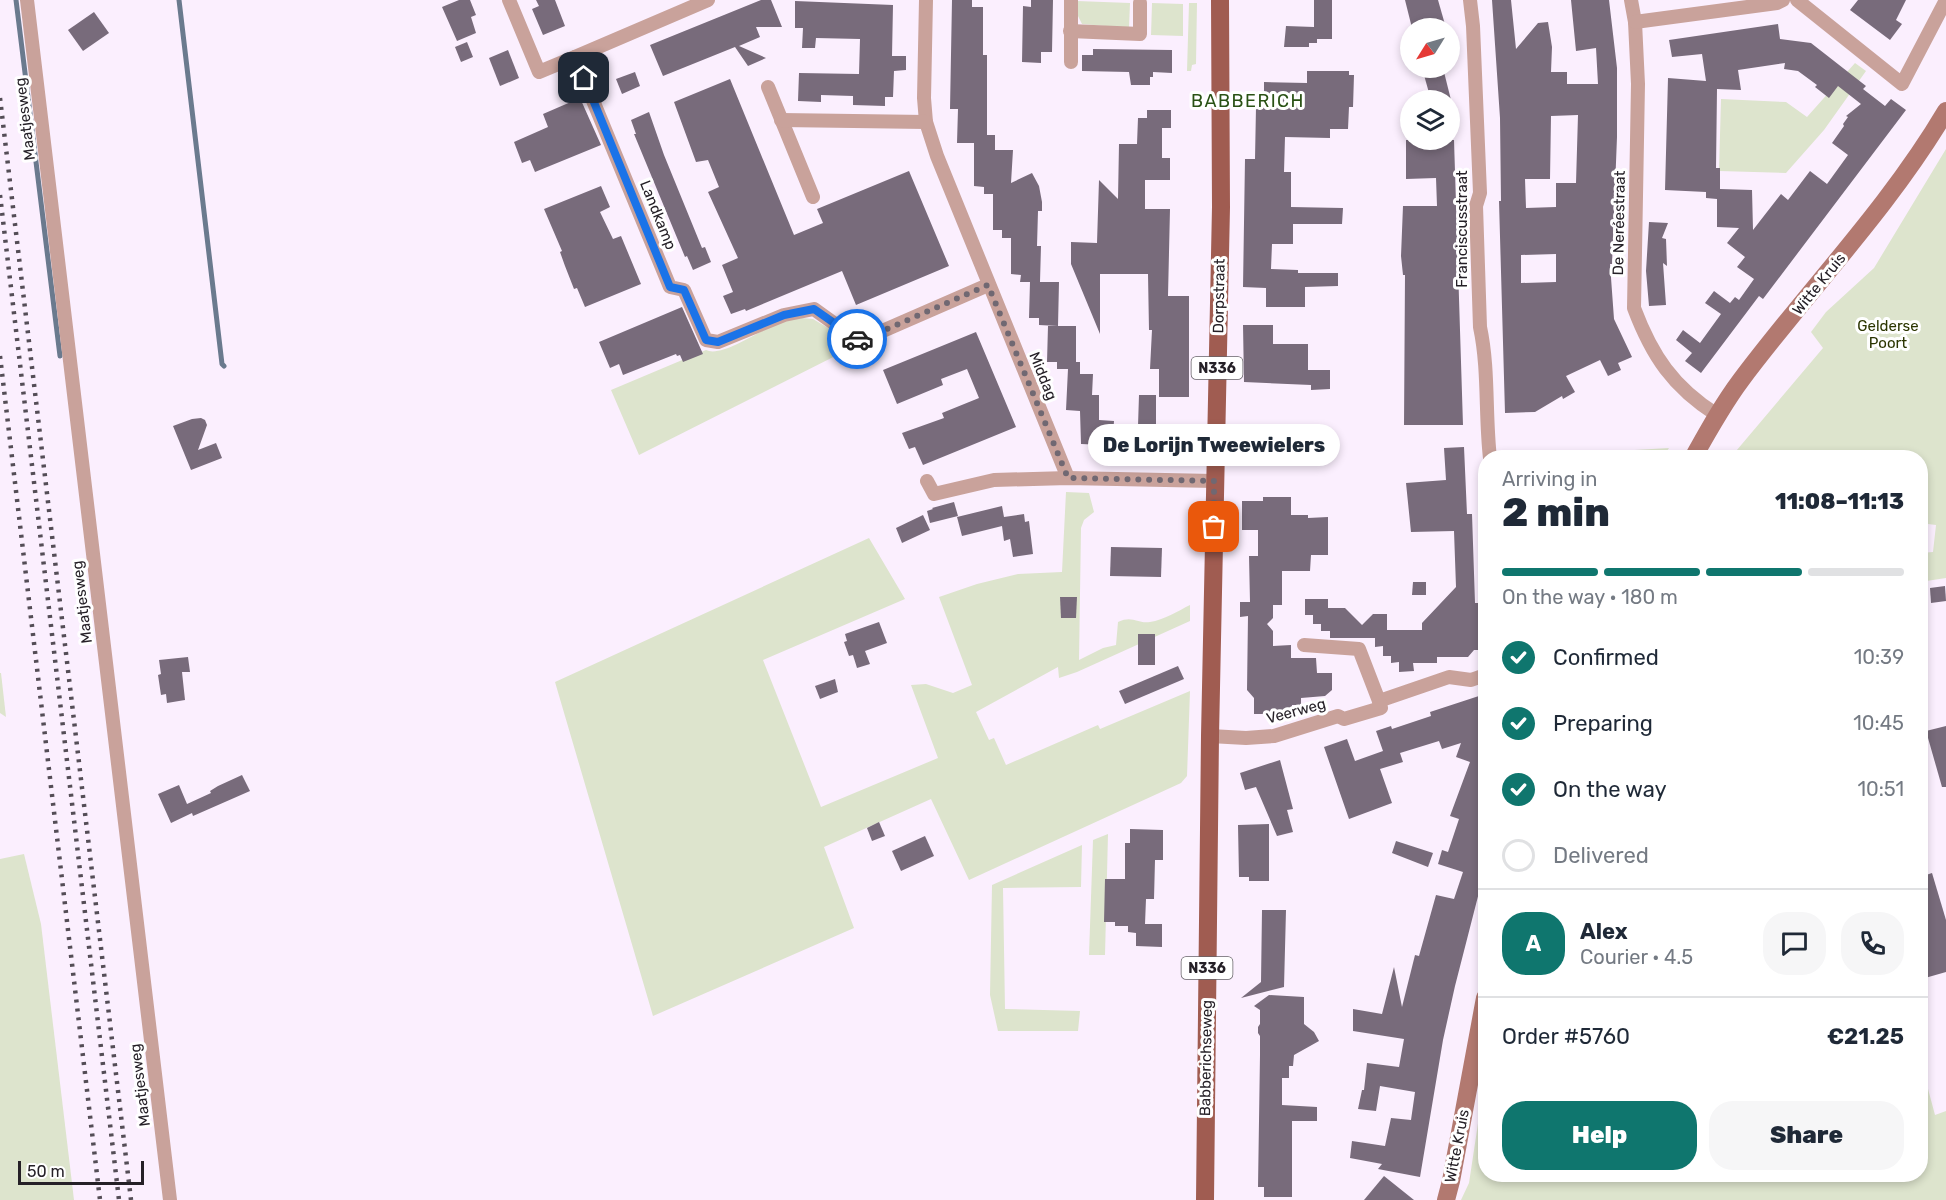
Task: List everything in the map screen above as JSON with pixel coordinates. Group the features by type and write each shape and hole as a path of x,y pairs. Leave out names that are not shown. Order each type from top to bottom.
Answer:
{"main road":[{"name":"Dorpstraat","path":"1210,736 1221,207 1220,0"},
{"name":"Witte Kruis","path":"1697,450 1717,415 1741,380 1884,205 1946,111"},
{"name":"Babberichseweg","path":"1205,1200 1210,736"},
{"name":"Witte Kruis","path":"1446,1200 1478,1040"}],"street":[{"name":"Maatjesweg","path":"27,0 170,1200"},
{"path":"509,0 539,72 708,0"},
{"name":"Middag","path":"926,0 924,98 926,122 937,156 988,285 1068,478"},
{"path":"1071,0 1071,62"},
{"name":"Franciscusstraat","path":"1470,0 1480,193 1476,206 1478,297 1484,346 1486,425 1489,450"},
{"name":"De Neréestraat","path":"1630,0 1635,22 1638,84 1634,308 1645,338 1666,370 1691,398 1717,415"},
{"path":"1635,22 1777,3 1783,0"},
{"path":"1797,0 1902,84 1946,0"},
{"path":"1070,31 1140,34 1140,3"},
{"name":"Landkamp","path":"575,57 670,287 684,290 706,340 718,342 784,315 814,309 857,340 988,285"},
{"path":"768,87 813,197"},
{"path":"782,120 926,122"},
{"path":"927,481 934,494 994,480 1068,478 1214,481"},
{"path":"1304,645 1359,649 1379,701"},
{"name":"Veerweg","path":"1210,736 1246,738 1274,736 1330,718 1338,716 1344,719 1381,708 1379,701 1449,677 1471,680 1478,678"}],"green space":[{"path":"1077,1 1130,3 1129,28 1082,24 1077,14"},
{"path":"1152,3 1183,4 1183,36 1151,35"},
{"path":"1189,3 1197,3 1196,64 1192,65 1191,71 1187,71"},
{"path":"1855,63 1866,71 1824,130 1786,173 1719,171 1721,99 1786,102 1807,117"},
{"name":"Gelderse Poort","path":"1946,149 1946,578 1928,581 1928,552 1933,552 1936,525 1928,524 1928,450 1737,450 1823,348 1811,332 1826,312 1874,268"},
{"path":"802,318 813,319 857,345 639,455 611,390 706,350 722,350 732,347 779,322"},
{"path":"1669,448 1668,450 1634,450"},
{"path":"1066,492 1089,493 1094,512 1084,520 1081,528 1079,660 1103,648 1116,645 1118,622 1123,620 1155,621 1190,605 1190,621 1059,678 1058,667 976,712 989,740 994,738 1006,765 1098,725 1100,729 1190,691 1187,776 1181,783 969,880 931,799 824,847 854,928 653,1016 555,682 869,538 905,599 763,660 821,807 938,758 911,685 926,684 953,693 972,685 939,597 977,584 1018,574 1062,572"},
{"path":"1,673 6,717 0,713"},
{"path":"1108,834 1105,955 1089,955 1093,840"},
{"path":"1082,845 1081,887 1003,888 1005,1009 1080,1011 1078,1031 998,1031 990,995 992,885"},
{"path":"24,854 41,924 74,1200 0,1200 0,859"},
{"path":"1928,1089 1935,1115 1946,1111 1946,1200 1461,1200 1469,1183 1478,1123 1478,1182 1928,1182"}],"building":[{"path":"459,0 470,0 476,15 471,17 476,33 457,41 442,7"},
{"path":"536,0 555,0 565,26 543,35 532,9 539,6"},
{"path":"761,0 771,0 782,27 756,27 760,37 739,46 766,58 748,66 735,47 663,76 650,45"},
{"path":"952,0 972,0 972,7 983,7 983,55 987,55 987,135 995,135 995,150 1013,150 1011,183 1032,173 1039,186 1042,202 1042,211 1038,211 1037,246 1041,246 1040,282 1020,282 1021,275 1011,274 1011,238 1002,238 1002,230 993,230 993,194 984,194 984,187 974,186 974,143 957,143 958,109 950,109"},
{"path":"1031,0 1053,0 1052,52 1041,52 1041,63 1022,62 1023,6 1031,7"},
{"path":"1314,0 1332,0 1332,39 1317,39 1317,43 1309,43 1309,47 1284,47 1286,26 1314,27"},
{"path":"1405,0 1438,0 1443,18 1410,18"},
{"path":"1492,0 1511,0 1516,49 1538,23 1548,22 1552,47 1551,72 1567,72 1567,84 1598,84 1596,48 1576,51 1571,0 1609,0 1617,68 1617,137 1612,264 1610,264 1614,319 1632,357 1618,363 1621,370 1608,376 1600,360 1566,376 1575,392 1563,399 1562,396 1535,412 1505,413 1499,201 1501,201 1500,118","holes":["1578,115 1576,183 1556,183 1556,207 1526,208 1525,179 1550,179 1551,116","1556,254 1556,282 1521,283 1521,255"]},
{"path":"1858,0 1906,0 1896,20 1902,24 1890,40 1850,10"},
{"path":"795,1 893,5 892,56 906,56 906,70 894,71 893,97 885,97 885,106 853,105 853,96 821,95 821,102 798,101 799,73 859,74 860,39 816,38 815,48 802,48 803,28 795,28"},
{"path":"94,12 109,33 83,51 68,30"},
{"path":"1778,24 1780,39 1811,43 1866,86 1863,89 1885,106 1891,99 1906,110 1763,299 1759,296 1701,373 1685,361 1692,353 1676,340 1683,330 1700,343 1721,314 1705,303 1714,291 1730,303 1735,297 1739,300 1754,279 1737,267 1745,257 1727,243 1739,228 1717,227 1717,199 1706,198 1706,192 1665,190 1668,78 1706,81 1702,54 1672,57 1669,40","holes":["1785,63 1784,69 1798,71 1817,85 1815,87 1829,98 1838,86 1861,104 1846,116 1848,117 1844,126 1832,143 1848,155 1827,184 1810,171 1788,200 1781,194 1753,230 1752,190 1720,189 1720,168 1716,168 1717,89 1741,90 1738,70"]},
{"path":"467,42 473,57 461,62 455,47"},
{"path":"1093,49 1172,50 1172,73 1153,72 1150,85 1131,85 1129,72 1082,71 1082,55 1093,55"},
{"path":"508,50 519,78 500,86 489,58"},
{"path":"1307,71 1349,71 1349,75 1354,75 1353,107 1349,107 1348,129 1330,129 1330,138 1285,137 1284,172 1291,172 1291,207 1343,208 1342,224 1293,224 1293,244 1272,244 1271,269 1298,270 1298,273 1338,273 1338,286 1305,287 1305,307 1266,307 1266,288 1243,287 1245,159 1255,159 1256,107 1264,107 1264,82 1307,83"},
{"path":"635,72 640,86 622,94 616,79"},
{"path":"1425,78 1446,78 1448,90 1428,90"},
{"path":"730,79 794,235 823,223 817,209 909,171 949,266 856,305 842,271 746,311 745,309 731,314 723,296 733,292 722,265 738,258 708,192 719,187 708,160 696,162 674,102"},
{"path":"580,98 601,145 535,172 530,160 522,163 514,142 548,127 543,114"},
{"path":"1147,110 1171,110 1171,128 1162,128 1162,158 1170,158 1170,180 1145,180 1145,209 1170,209 1168,296 1189,296 1189,397 1159,397 1159,369 1150,369 1152,330 1149,330 1148,274 1100,274 1100,334 1071,264 1071,242 1097,243 1099,180 1118,199 1119,144 1137,144 1138,118 1147,118"},
{"path":"649,112 702,248 705,247 711,262 693,270 687,256 685,257 634,134 636,134 631,120"},
{"path":"1406,150 1454,150 1463,425 1404,425 1405,275 1403,275 1401,256 1403,206 1437,206 1436,178 1406,179"},
{"path":"601,186 610,207 600,212 613,239 621,236 641,284 585,307 577,288 574,289 560,252 562,251 544,209"},
{"path":"1649,222 1668,223 1662,238 1666,239 1667,266 1663,263 1666,305 1649,306 1646,271"},
{"path":"1030,282 1059,282 1058,326 1039,325 1039,318 1029,318"},
{"path":"682,307 703,354 683,362 680,355 676,354 623,375 619,364 610,368 599,342"},
{"path":"1243,325 1273,325 1273,344 1308,344 1308,370 1330,370 1330,389 1311,390 1311,385 1244,382"},
{"path":"1048,326 1076,326 1076,362 1080,362 1080,374 1093,374 1092,395 1099,395 1099,420 1114,421 1113,435 1104,435 1104,445 1081,444 1080,411 1066,410 1068,369 1057,369 1057,362 1047,362"},
{"path":"976,332 1016,427 923,465 915,447 909,449 902,433 944,418 942,413 979,398 967,369 941,379 943,385 897,404 883,370"},
{"path":"1139,395 1156,395 1156,424 1188,424 1188,446 1146,446 1138,426"},
{"path":"201,418 207,425 198,450 216,443 222,458 191,470 173,426"},
{"path":"1464,447 1467,514 1472,514 1475,603 1478,603 1478,650 1474,650 1468,657 1437,657 1437,663 1413,663 1414,671 1399,672 1399,662 1391,663 1391,656 1383,656 1383,646 1375,647 1375,638 1330,638 1330,631 1321,631 1321,624 1313,624 1313,615 1305,615 1305,599 1328,599 1328,608 1345,608 1362,625 1373,614 1387,614 1387,630 1422,630 1422,623 1456,587 1454,531 1411,532 1406,483 1446,480 1444,448"},
{"path":"1263,497 1291,497 1291,515 1308,515 1308,518 1328,517 1328,555 1311,555 1310,571 1282,571 1282,605 1273,605 1273,618 1267,624 1273,631 1273,646 1291,645 1291,658 1316,658 1317,673 1332,673 1332,690 1325,696 1301,698 1301,705 1292,705 1292,714 1254,714 1254,698 1247,690 1248,616 1240,617 1240,602 1250,602 1249,556 1258,556 1258,530 1242,530 1242,501 1263,501"},
{"path":"954,502 958,516 930,523 927,511"},
{"path":"1002,506 1004,517 1024,514 1025,522 1029,521 1033,554 1013,557 1010,539 1004,541 1002,526 962,536 957,517"},
{"path":"923,515 930,530 902,543 896,528"},
{"path":"1111,547 1162,548 1161,577 1110,576"},
{"path":"1413,582 1426,582 1426,595 1412,595"},
{"path":"1945,586 1946,601 1931,603 1930,588"},
{"path":"1060,597 1077,597 1076,618 1061,618"},
{"path":"879,622 887,643 865,651 870,664 857,668 853,655 849,656 844,642 847,641 845,634"},
{"path":"1138,634 1155,634 1155,665 1138,665"},
{"path":"188,657 190,672 182,672 185,700 167,703 166,694 161,695 158,675 161,674 159,660"},
{"path":"1178,666 1184,679 1125,704 1119,691"},
{"path":"835,679 838,692 820,699 815,686"},
{"path":"1478,696 1478,896 1443,1040 1420,1177 1378,1169 1382,1164 1350,1158 1352,1141 1385,1146 1391,1118 1411,1120 1415,1092 1380,1086 1376,1111 1358,1109 1362,1090 1364,1090 1367,1063 1399,1067 1404,1039 1353,1031 1353,1009 1382,1014 1394,967 1402,1007 1415,955 1419,956 1436,895 1454,899 1463,872 1438,864 1442,850 1448,852 1459,819 1450,816 1470,762 1456,757 1461,743 1442,749 1439,741 1400,753 1403,762 1380,769 1392,803 1349,819 1324,747 1347,739 1355,761 1383,751 1376,731 1391,726 1392,729 1431,716 1430,712"},
{"path":"1946,726 1946,787 1942,787 1928,738 1928,730"},
{"path":"1280,760 1293,809 1287,810 1293,832 1277,836 1256,787 1245,790 1240,773"},
{"path":"242,775 250,791 171,823 158,794 179,785 187,804"},
{"path":"879,822 885,836 872,841 867,828"},
{"path":"1269,824 1269,881 1249,881 1249,877 1239,877 1238,825"},
{"path":"1130,829 1163,830 1163,860 1155,860 1154,899 1146,899 1145,924 1162,924 1162,947 1136,946 1136,933 1128,932 1128,926 1115,926 1115,922 1104,922 1105,879 1125,879 1125,843 1130,843"},
{"path":"925,836 934,856 901,871 892,851"},
{"path":"1396,841 1433,853 1428,867 1392,853"},
{"path":"1932,873 1946,920 1946,972 1928,977 1928,874"},
{"path":"1262,910 1286,910 1284,987 1241,998 1261,982"},
{"path":"1269,995 1304,997 1304,1024 1314,1032 1319,1041 1294,1055 1293,1066 1289,1066 1289,1078 1282,1078 1282,1105 1317,1107 1317,1121 1292,1121 1292,1197 1264,1197 1264,1187 1258,1187 1260,1036 1258,1027 1260,1010 1254,1006"},
{"path":"1384,1176 1414,1200 1364,1200"}],"waterway":[{"path":"16,0 60,356"},
{"path":"179,0 224,366"}],"railway":[{"path":"0,98 131,1200"},
{"path":"0,195 119,1200"},
{"path":"0,356 100,1200"}],"way so far":[{"path":"857,339 871,336 988,285 1068,478 1214,481 1214,527"}],"place":[{"name":"De Lorijn Tweewielers","path":"1214,527"}],"district":[{"name":"BABBERICH","path":"1248,101"}],"route":[{"path":"584,78 670,287 684,290 706,340 718,342 784,315 814,309 857,339"}]}
